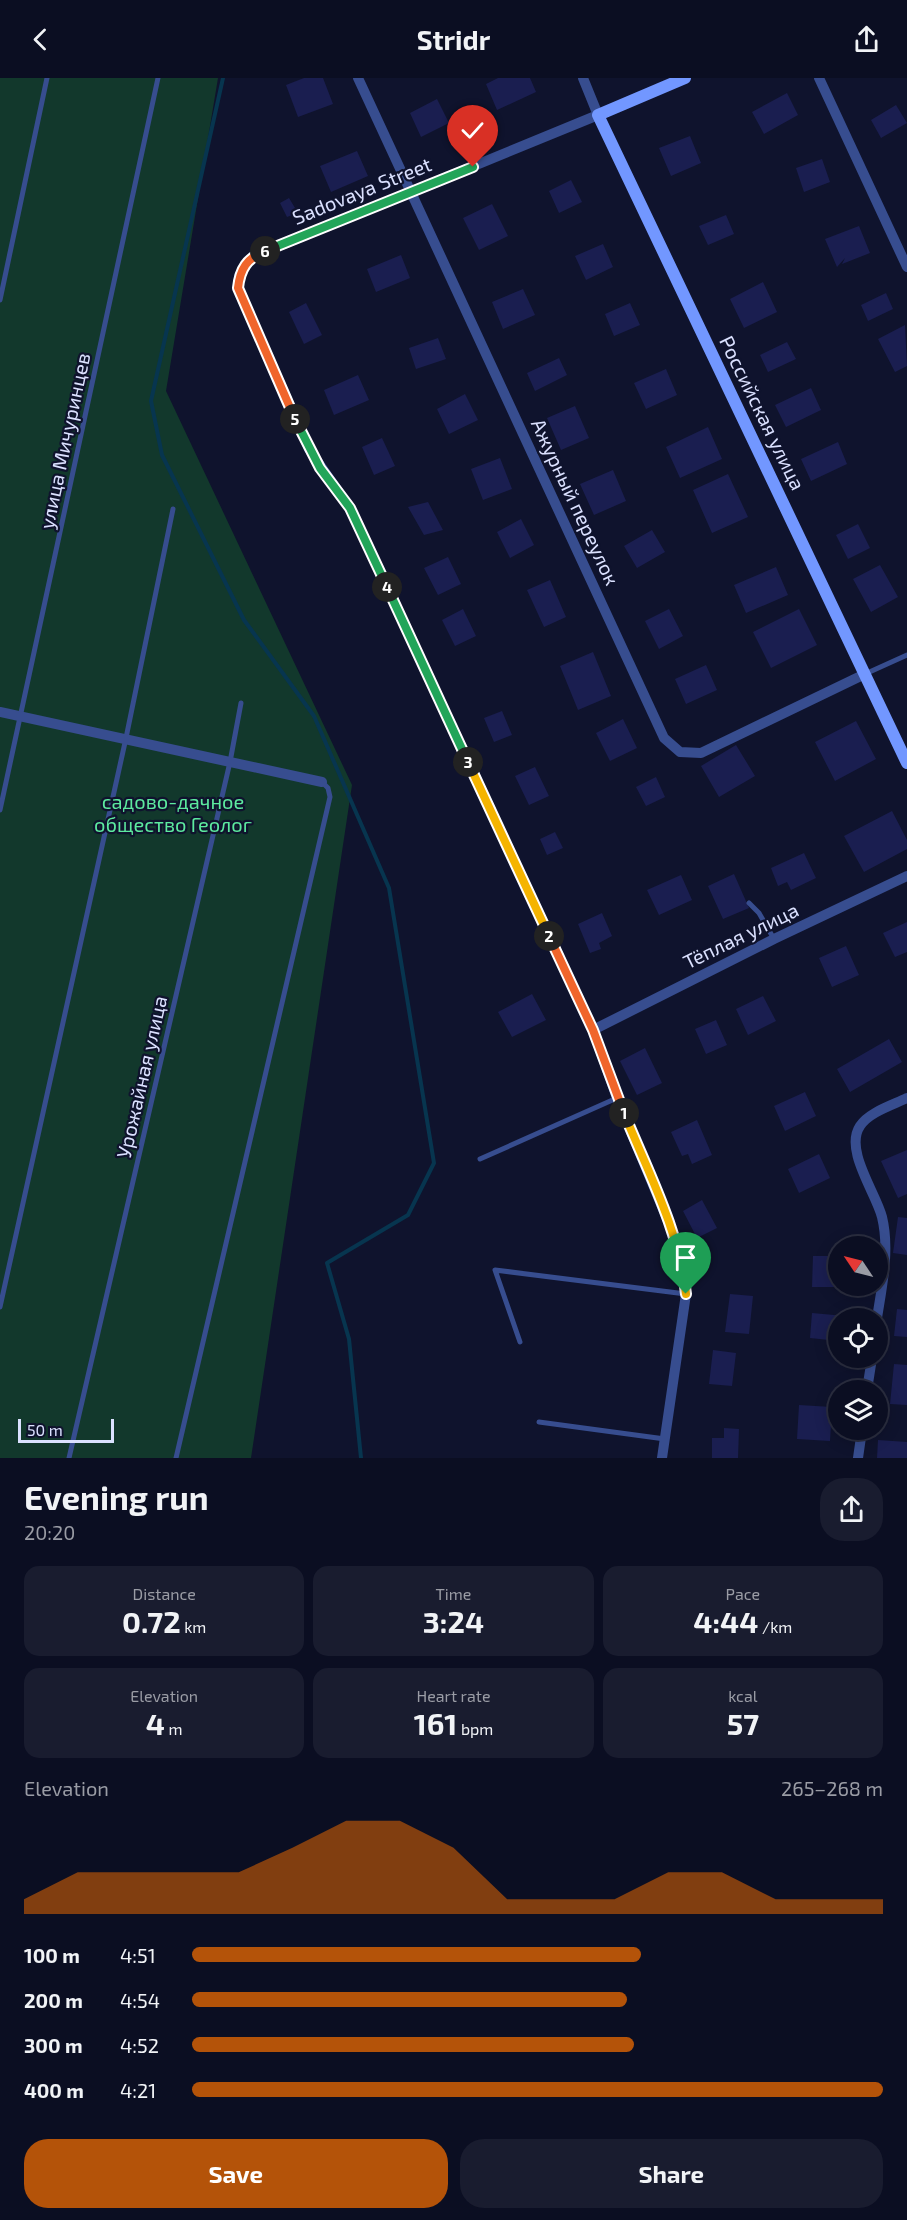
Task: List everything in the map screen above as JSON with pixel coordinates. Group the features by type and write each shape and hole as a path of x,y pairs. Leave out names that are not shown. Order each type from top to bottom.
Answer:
{"street":[{"name":"Ажурный переулок","path":"358,78 664,738 671,747 680,752 701,753 865,674"},
{"name":"Российская улица","path":"583,78 598,115 907,764"},
{"name":"Sadovaya Street","path":"593,1030 350,508 309,449 242,302 238,288 239,276 252,256 411,193 685,78"},
{"path":"819,78 907,267"},
{"path":"0,712 322,782"},
{"name":"Тёплая улица","path":"593,1030 774,939 907,876"},
{"path":"593,1030 617,1098 675,1238 683,1263 686,1294 662,1458"},
{"path":"878,1308 885,1261 882,1217 857,1153 855,1138 860,1125 869,1117 907,1098"},
{"path":"858,1458 861,1440"}],"lane":[{"path":"0,300 47,78"},
{"name":"улица Мичуринцев","path":"0,810 158,78"},
{"path":"0,1307 126,738 173,509"},
{"path":"865,674 907,655"},
{"name":"Урожайная улица","path":"69,1458 230,762 241,703"},
{"path":"176,1458 330,796 328,788 322,782"},
{"path":"749,903 759,913 774,939"},
{"path":"480,1159 617,1098"},
{"path":"520,1342 495,1270 686,1294"},
{"path":"539,1422 665,1439"}],"green space":[{"name":"садово-дачное общество Геолог","path":"0,78 218,78 166,391 352,785 251,1458 0,1458"}],"building":[{"path":"304,78 323,78 333,104 298,117 286,85"},
{"path":"498,78 530,78 536,92 497,110 486,84"},
{"path":"787,93 798,115 764,134 752,112"},
{"path":"437,99 449,123 421,137 410,113"},
{"path":"896,105 907,123 881,138 871,120"},
{"path":"690,136 701,163 671,176 659,148"},
{"path":"357,151 368,176 331,192 320,166"},
{"path":"822,159 830,182 804,192 796,168"},
{"path":"571,180 582,202 559,213 549,191"},
{"path":"289,198 298,213 287,217 280,203"},
{"path":"492,204 508,236 479,250 463,218"},
{"path":"726,215 734,234 708,245 699,226"},
{"path":"859,226 870,253 842,264 845,258 837,267 825,239"},
{"path":"603,244 613,267 586,280 575,256"},
{"path":"401,255 410,278 376,292 367,269"},
{"path":"763,282 777,312 744,328 730,299"},
{"path":"523,289 535,315 503,329 492,302"},
{"path":"886,293 893,309 868,321 861,305"},
{"path":"306,303 322,335 304,344 289,312"},
{"path":"630,303 640,325 614,336 605,314"},
{"path":"905,325 907,366 895,372 878,339"},
{"path":"438,338 446,359 416,369 409,348"},
{"path":"787,342 796,359 768,372 760,355"},
{"path":"559,358 567,375 535,391 527,373"},
{"path":"666,369 677,395 646,409 634,383"},
{"path":"358,375 369,400 334,415 324,390"},
{"path":"811,388 821,410 786,427 775,405"},
{"path":"465,394 478,420 449,434 437,409"},
{"path":"575,406 589,438 561,450 547,418"},
{"path":"708,427 722,459 680,478 666,447"},
{"path":"382,438 395,466 374,475 362,447"},
{"path":"838,442 847,464 811,481 801,459"},
{"path":"500,458 512,489 483,500 471,469"},
{"path":"613,470 626,501 594,515 580,484"},
{"path":"728,474 748,517 712,533 693,490"},
{"path":"428,502 443,530 424,535 408,507"},
{"path":"521,519 534,545 510,558 497,532"},
{"path":"858,524 870,548 848,559 836,535"},
{"path":"652,530 665,552 637,568 624,546"},
{"path":"448,557 461,584 438,595 424,568"},
{"path":"880,565 898,597 871,612 853,579"},
{"path":"776,567 788,595 746,613 734,585"},
{"path":"550,580 566,617 544,627 527,590"},
{"path":"463,609 476,636 455,646 442,620"},
{"path":"669,609 683,636 659,649 645,621"},
{"path":"799,609 817,645 771,668 753,632"},
{"path":"593,652 611,696 578,710 560,666"},
{"path":"706,665 717,690 686,704 675,679"},
{"path":"502,711 512,735 494,742 484,718"},
{"path":"623,719 637,748 610,761 596,733"},
{"path":"856,721 876,759 835,781 815,742"},
{"path":"736,745 755,776 719,797 701,766"},
{"path":"535,767 549,796 529,805 515,776"},
{"path":"656,777 665,797 646,806 636,787"},
{"path":"892,811 907,840 907,849 864,872 844,836"},
{"path":"555,832 563,848 547,855 540,839"},
{"path":"804,853 816,878 791,890 787,882 778,886 771,868"},
{"path":"734,874 749,908 723,919 708,886"},
{"path":"681,875 692,900 659,915 647,890"},
{"path":"602,913 612,936 599,943 601,949 590,953 578,924"},
{"path":"907,922 907,952 895,957 883,933"},
{"path":"846,946 859,975 832,987 819,958"},
{"path":"532,994 546,1020 512,1037 498,1012"},
{"path":"763,996 776,1021 748,1035 736,1009"},
{"path":"716,1020 727,1045 706,1054 695,1029"},
{"path":"889,1039 902,1062 850,1092 837,1069"},
{"path":"645,1048 662,1083 637,1095 620,1061"},
{"path":"805,1092 816,1116 785,1131 774,1106"},
{"path":"697,1120 712,1155 692,1164 688,1154 682,1156 671,1132"},
{"path":"907,1150 907,1194 898,1198 881,1161"},
{"path":"819,1154 830,1178 799,1193 788,1169"},
{"path":"702,1200 717,1228 697,1238 683,1211"},
{"path":"898,1217 907,1218 907,1255 893,1253"},
{"path":"813,1256 828,1256 828,1287 812,1287"},
{"path":"730,1294 753,1296 749,1334 725,1332"},
{"path":"897,1309 907,1310 907,1337 894,1336"},
{"path":"812,1313 828,1314 828,1340 810,1338"},
{"path":"713,1350 736,1353 732,1386 709,1384"},
{"path":"894,1364 907,1365 907,1405 890,1404"},
{"path":"799,1405 828,1407 828,1440 830,1441 797,1439"},
{"path":"724,1428 739,1429 738,1458 712,1458 712,1438 724,1438"},
{"path":"878,1440 907,1442 907,1458 877,1458"}],"waterway":[{"path":"223,78 151,401 162,455 244,620 314,716 389,888 434,1163 408,1215 327,1263 349,1339 361,1458"}],"route":[{"path":"473,167 252,256 239,276 238,288 242,302 309,449 320,468 350,508 364,537 593,1030 617,1098 675,1238 683,1263 686,1294"}]}
